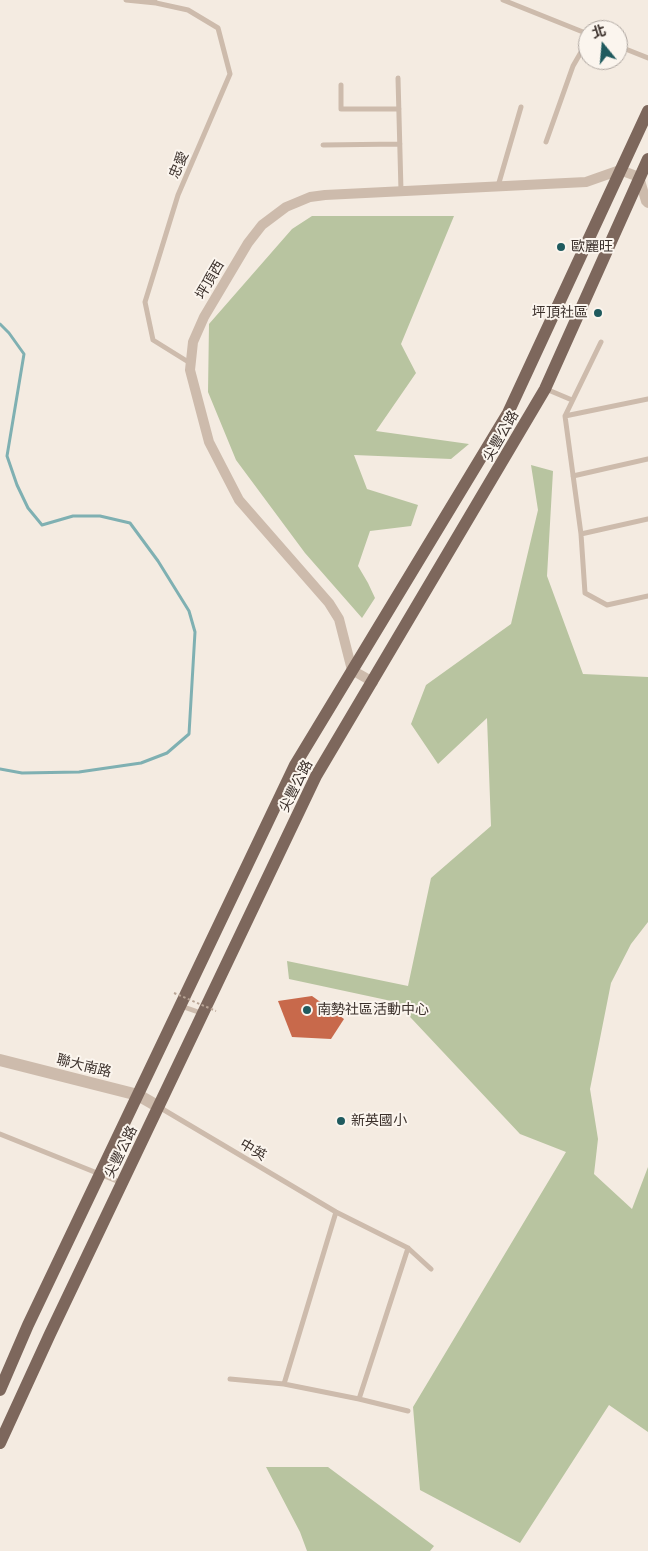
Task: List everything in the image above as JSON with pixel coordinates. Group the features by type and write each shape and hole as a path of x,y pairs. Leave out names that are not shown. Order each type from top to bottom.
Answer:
{"main road":[{"name":"尖豐公路","path":"0,1390 28,1325 295,765 508,413 648,111"},
{"name":"尖豐公路","path":"0,1443 159,1107 209,1012 316,776 546,389 648,159"}],"street":[{"name":"坪頂西","path":"352,670 339,619 329,603 239,500 209,442 190,370 194,342 204,318 248,243 262,225 286,208 310,197 586,182 620,170"},
{"path":"620,170 639,177 648,203"},
{"path":"352,670 373,682"},
{"name":"聯大南路","path":"0,1060 138,1095 159,1107"}],"lane":[{"name":"忠愛","path":"126,0 155,1 188,10 218,28 230,74 178,195 145,302 153,340 191,364"},
{"path":"503,0 578,30"},
{"path":"628,50 648,58"},
{"path":"546,142 573,66 578,57"},
{"path":"398,78 401,191"},
{"path":"341,85 342,109 399,109"},
{"path":"498,186 521,107"},
{"path":"322,145 400,144"},
{"path":"601,342 565,416 581,534 585,592 607,605 648,596"},
{"path":"546,389 572,400"},
{"path":"565,416 648,399"},
{"path":"573,476 648,459"},
{"path":"581,534 648,519"},
{"path":"180,1006 209,1012"},
{"name":"中英","path":"159,1107 336,1212 408,1248 431,1270"},
{"path":"0,1134 122,1184"},
{"path":"284,1384 336,1212"},
{"path":"359,1399 408,1248"},
{"path":"230,1379 284,1384 408,1411"}],"path":[{"path":"174,992 209,1012"}],"green space":[{"path":"312,216 454,216 401,344 416,373 376,431 469,444 451,459 354,455 367,489 418,505 411,526 370,531 358,566 375,598 362,618 305,553 236,460 208,392 209,324 292,229"},
{"path":"531,465 553,471 547,576 583,674 648,677 648,922 631,944 611,983 590,1089 598,1139 594,1174 632,1209 648,1167 648,1432 609,1405 520,1543 420,1490 413,1407 566,1152 520,1134 396,1002 289,979 287,961 408,986 431,878 491,826 487,718 438,764 411,724 426,685 511,624 538,510"},
{"path":"266,1467 328,1467 434,1546 430,1551 307,1551 300,1532"}],"building":[{"name":"南勢社區活動中心","path":"312,996 344,1019 331,1039 292,1037 278,1001"}],"waterway":[{"path":"0,324 24,354 7,456 17,485 28,508 42,525 73,516 100,516 130,523 158,561 189,611 195,632 189,734 167,753 141,763 79,772 22,773 0,769"}],"place":[{"name":"歐麗旺","path":"561,247"},
{"name":"坪頂社區","path":"598,313"},
{"name":"南勢社區活動中心","path":"307,1010"},
{"name":"新英國小","path":"341,1121"}]}
